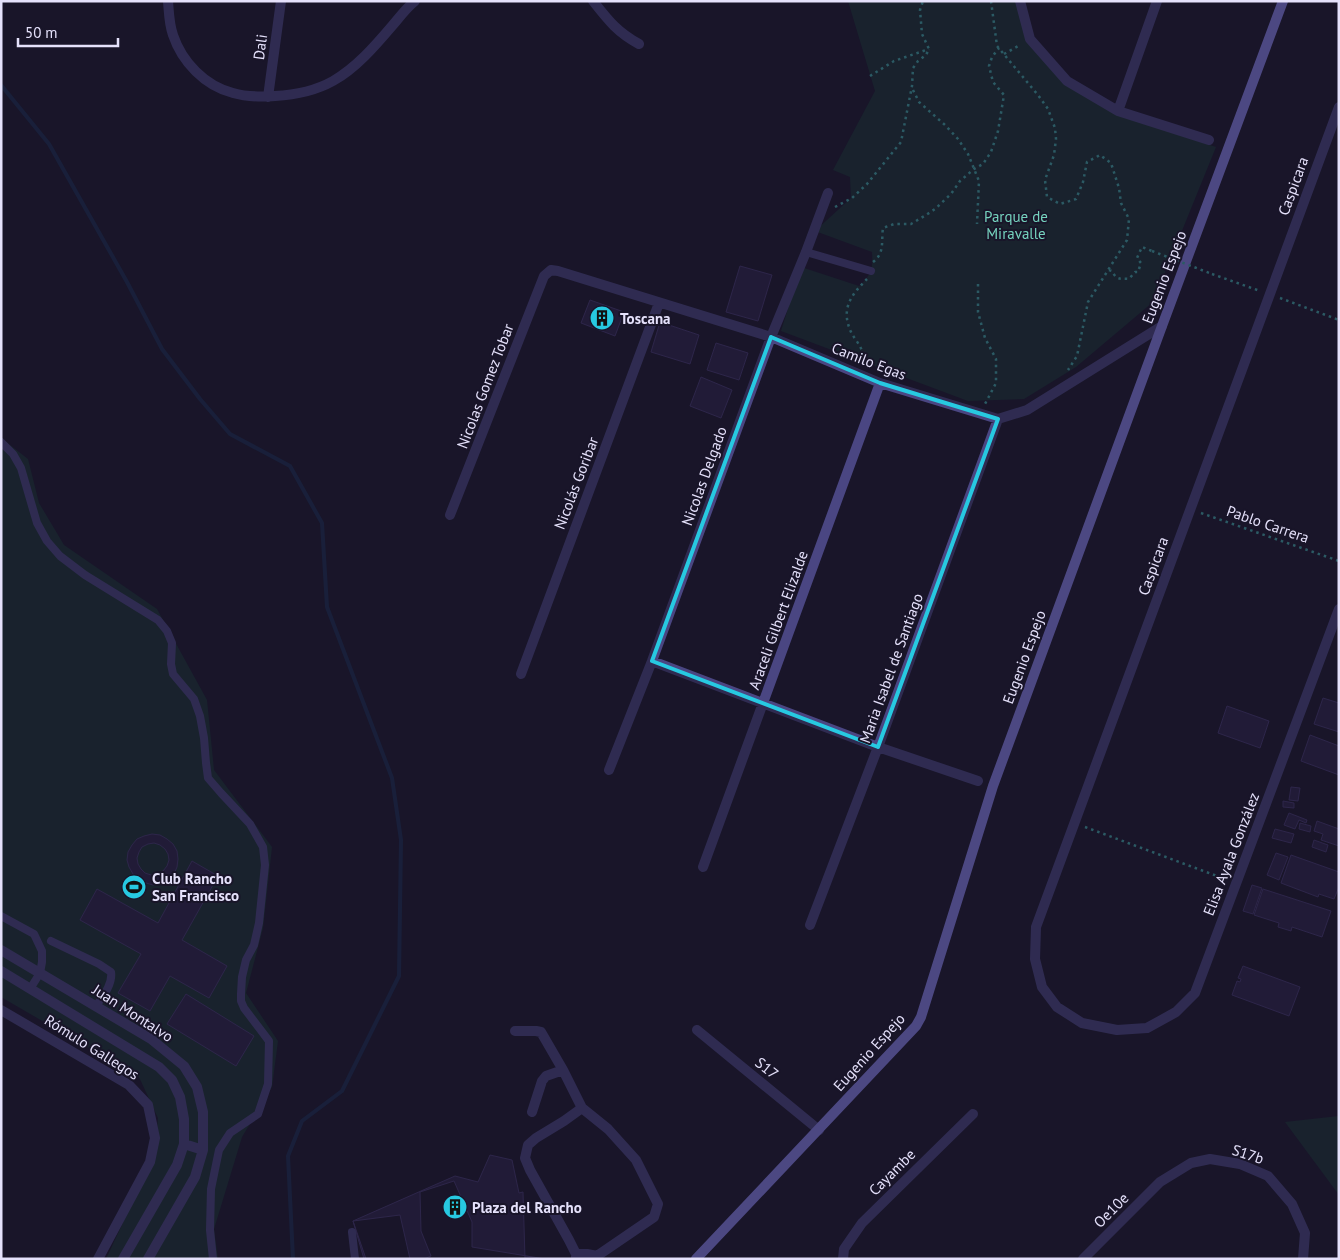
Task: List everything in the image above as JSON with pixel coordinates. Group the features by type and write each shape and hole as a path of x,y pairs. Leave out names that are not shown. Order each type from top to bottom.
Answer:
{"street":[{"path":"168,1 172,34 189,64 202,78 219,88 250,97 291,95 314,89 333,81 352,68 415,1"},
{"name":"Dali","path":"268,97 282,1"},
{"path":"593,1 612,25 626,37 639,44"},
{"path":"1020,1 1030,39 1067,81 1118,111 1209,140"},
{"path":"1118,111 1157,1"},
{"name":"Eugenio Espejo","path":"696,1259 916,1026 921,1017 993,786 1283,1"},
{"name":"Caspicara","path":"1082,1023 1057,1007 1042,987 1035,959 1036,927 1339,107"},
{"name":"Nicolas Delgado","path":"609,770 652,661 771,337 828,192"},
{"name":"Camilo Egas","path":"551,270 771,337 880,383 998,419"},
{"name":"Nicolas Gomez Tobar","path":"450,515 544,276 551,270"},
{"name":"Nicolás Goribar","path":"521,674 659,303"},
{"path":"998,419 1027,410 1162,326"},
{"name":"Araceli Gilbert Elizalde","path":"703,867 880,383"},
{"name":"Maria Isabel de Santiago","path":"810,926 998,419"},
{"name":"Elisa Ayala González","path":"1082,1023 1117,1030 1147,1028 1176,1012 1195,993 1339,609"},
{"path":"652,661 878,746 978,781"},
{"name":"Juan Montalvo","path":"1,950 151,1039 184,1066 197,1087 203,1112 203,1150 195,1177 148,1259"},
{"name":"Juan Montalvo","path":"1,971 160,1067 172,1080 180,1097 184,1119 184,1144 177,1164 123,1259"},
{"name":"Rómulo Gallegos","path":"1,1010 129,1085 148,1105 155,1138 150,1162 98,1259"},
{"path":"514,1031 536,1030 541,1032 582,1108 608,1130 636,1160 658,1204 654,1217 597,1257 587,1254 576,1256 525,1158 528,1145 582,1108"},
{"name":"S17","path":"696,1030 818,1130"},
{"path":"532,1112 542,1081 546,1076 563,1070"},
{"name":"Cayambe","path":"843,1259 844,1250 862,1223 973,1114"},
{"path":"184,1144 203,1150"},
{"name":"S17b","path":"1160,1182 1191,1163 1210,1160 1240,1164 1268,1176 1292,1204 1305,1233 1303,1259"},
{"name":"Oe10e","path":"1083,1259 1160,1182"}],"lane":[{"path":"806,252 871,272"},
{"path":"1,442 13,454 21,468 36,523 47,541 60,556 85,575 158,620 167,631 172,643 171,664 173,674 194,699 200,716 208,778 250,824 263,846 265,865 259,923 254,945 246,960 242,977 241,1001 244,1008 269,1041 268,1084 258,1114 230,1133 219,1150 211,1189 210,1230 213,1259"},
{"path":"1,916 34,934 42,951 40,973 30,989"},
{"path":"51,940 99,964 110,972 112,977 110,983 96,1006"},
{"path":"352,1232 355,1259"}],"path":[{"path":"922,1 920,10 922,34 929,49"},
{"path":"991,1 997,46 1027,80 1048,109 1055,128 1054,155 1045,180 1047,197 1060,204 1076,200 1083,182 1087,162 1100,155 1111,163 1119,188 1121,203 1130,219 1127,240 1088,302 1077,356 1065,374 1067,385"},
{"path":"1004,54 1030,39"},
{"path":"864,362 862,350 848,325 847,310 851,297 866,280 871,272 873,262 879,258 882,251 883,228 894,224 911,224 926,216 951,194 960,181 983,164 991,152 998,132 1004,95 993,82 989,66 992,57 999,48"},
{"path":"870,76 894,61 929,49"},
{"path":"820,214 852,198 867,184 901,142 912,89 913,68 918,60 926,55 929,49"},
{"path":"912,89 920,102 945,124 968,154 979,181 977,224"},
{"path":"1108,270 1112,271 1119,279 1129,279 1135,272 1138,272 1141,263 1138,258 1142,247 1339,320"},
{"path":"978,284 978,312 985,338 996,359 996,383 980,414"},
{"name":"Pablo Carrera","path":"1190,509 1339,561"},
{"path":"1074,823 1236,884"}],"highlighted area":[{"path":"771,337 880,383 998,419 878,747 652,661"}],"green space":[{"name":"Parque de Miravalle","path":"848,1 1020,1 1028,33 1066,79 1117,115 1216,147 1153,302 1076,367 1024,399 968,401 781,331 801,267 859,286 867,278 872,266 872,252 815,231 851,198 850,177 833,170 875,91"},
{"name":"Club Rancho San Francisco","path":"1,438 28,459 39,503 64,545 157,609 207,700 214,770 272,847 263,928 246,993 278,1041 272,1087 242,1137 214,1229 218,1259 106,1259 155,1154 158,1118 139,1077 1,997"},
{"path":"1339,1116 1339,1195 1285,1122"}],"building":[{"path":"740,266 772,275 758,321 726,312"},
{"name":"Toscana","path":"590,300 624,312 615,336 581,323"},
{"path":"660,322 699,335 690,364 651,352"},
{"path":"716,343 748,353 739,380 707,370"},
{"path":"701,377 732,390 721,418 690,406"},
{"path":"1323,698 1339,703 1339,732 1314,724"},
{"path":"1227,706 1269,721 1260,748 1218,733"},
{"path":"1310,735 1339,746 1339,775 1301,761"},
{"path":"1291,787 1300,788 1298,801 1289,800"},
{"path":"1283,801 1294,803 1294,808 1283,807"},
{"path":"1289,813 1307,820 1306,823 1299,820 1295,829 1284,825"},
{"path":"1317,821 1339,829 1339,846 1321,840 1323,834 1314,831"},
{"path":"1300,823 1311,826 1310,832 1299,829"},
{"path":"1275,829 1294,834 1291,843 1272,838"},
{"path":"160,835 173,844 177,851 177,867 174,874 161,883 153,885 138,880 129,867 127,860 128,852 137,839 144,836","holes":["148,844 160,845 168,854 167,866 158,874 151,875 145,873 138,864 139,852 142,847"]},
{"path":"1314,840 1328,845 1326,852 1312,847"},
{"path":"1276,853 1288,857 1279,880 1267,875"},
{"path":"1291,855 1339,872 1339,887 1334,899 1319,894 1318,897 1281,883"},
{"path":"192,861 218,876 182,940 227,966 209,998 170,976 150,1011 118,993 141,954 80,920 97,889 158,923"},
{"path":"1252,885 1262,888 1253,914 1243,911"},
{"path":"1263,889 1331,911 1322,937 1292,927 1291,931 1278,927 1279,923 1254,915"},
{"path":"1243,966 1300,987 1289,1016 1232,995 1237,981 1240,982 1241,979 1238,978"},
{"path":"186,994 254,1036 236,1066 167,1024"},
{"name":"Plaza del Rancho","path":"490,1155 512,1160 519,1193 523,1192 525,1259 364,1259 353,1221 455,1176 478,1182"},
{"name":"Plaza del Rancho","path":"454,1181 472,1222 472,1247 545,1259 424,1259 431,1256 421,1231 420,1192"},
{"path":"400,1215 410,1259 366,1259 353,1221"}],"waterway":[{"path":"1,85 49,144 127,282 162,349 200,399 230,434 290,466 322,523 327,607 392,778 401,840 399,976 342,1091 302,1121 288,1156 293,1259"}],"place":[{"name":"Toscana","path":"602,318"},
{"name":"Club Rancho San Francisco","path":"134,887"},
{"name":"Plaza del Rancho","path":"455,1207"}]}
